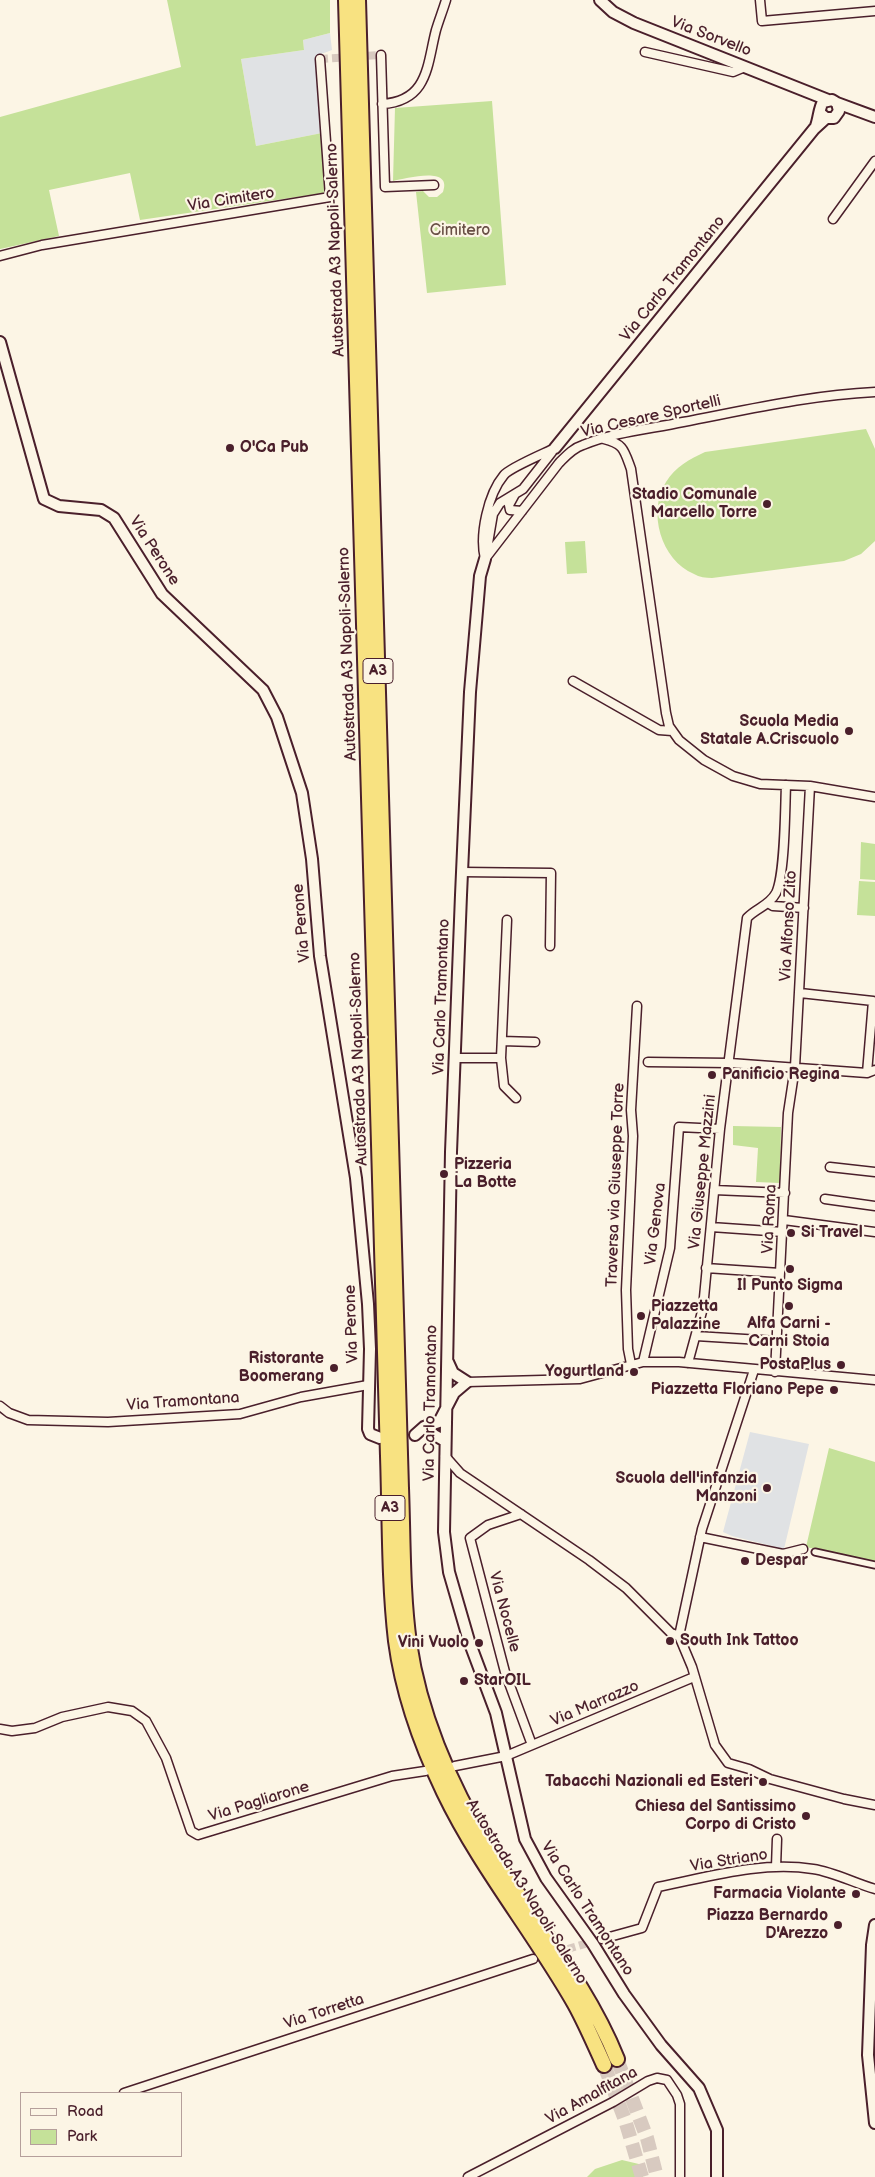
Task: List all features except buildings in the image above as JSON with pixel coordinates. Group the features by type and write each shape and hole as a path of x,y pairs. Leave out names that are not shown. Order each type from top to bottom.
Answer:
{"highway":[{"name":"Autostrada A3 Napoli-Salerno","path":"346,0 389,1502 396,1642 411,1709 425,1750 444,1793 484,1863 611,2062 608,2037 586,1998 492,1854 445,1766 430,1726 417,1682 409,1644 404,1587 400,1473 358,0"}],"street":[{"path":"382,104 397,102 419,87 425,78 436,29 446,0"},
{"name":"Via Sorvello","path":"600,0 613,12 634,24 815,94 828,109 850,109 875,117"},
{"path":"760,0 762,21 875,11"},
{"path":"645,52 733,72 746,67"},
{"path":"381,55 385,187 434,185"},
{"name":"Via Cimitero","path":"0,256 42,245 330,197 320,59"},
{"name":"Via Carlo Tramontano","path":"716,2177 717,2130 699,2088 661,2045 636,2010 593,1944 546,1878 525,1839 496,1713 469,1642 449,1572 444,1532 445,1440 455,1058 475,617 480,576 485,560 493,514 500,503 523,489 528,480 814,129 828,109"},
{"path":"833,219 875,161"},
{"name":"Via Perone","path":"0,342 38,484 44,499 59,506 101,510 114,518 162,594 263,690 277,718 288,748 302,793 312,859 320,956 356,1178 368,1304 370,1349 368,1429 370,1434 380,1438"},
{"name":"Via Cesare Sportelli","path":"485,560 569,452 581,445 761,407 846,393 875,392"},
{"path":"604,439 618,443 631,469 636,531 666,713 672,730 679,740 691,750 733,776 760,784 810,786 875,797"},
{"name":"Via Carlo Tramontano","path":"485,560 482,547 491,495 501,479 512,470 555,448"},
{"path":"512,470 521,470 528,480"},
{"path":"501,479 502,489 508,493 515,493 509,505 510,510 522,511"},
{"path":"573,681 659,730 672,730"},
{"path":"786,785 781,875 776,892 768,903 773,906 804,908"},
{"name":"Via Alfonso Zito","path":"795,1067 810,786"},
{"path":"462,872 551,872 550,946"},
{"name":"Via Giuseppe Mazzini","path":"688,1363 703,1308 720,1129 730,1063 747,918 753,911 768,903"},
{"path":"507,920 501,1058 504,1086 516,1098"},
{"path":"800,993 873,1002 867,1074"},
{"name":"Traversa via Giuseppe Torre","path":"631,1364 628,1349 626,1290 636,1006"},
{"path":"502,1041 535,1042"},
{"path":"455,1058 501,1058"},
{"path":"648,1062 730,1063 867,1074 875,1070"},
{"name":"Via Roma","path":"775,1372 788,1113 795,1067"},
{"name":"Via Genova","path":"643,1362 670,1248 679,1127 720,1129"},
{"path":"830,1167 875,1172"},
{"path":"714,1190 785,1193"},
{"path":"825,1199 875,1206"},
{"path":"784,1220 875,1232"},
{"path":"711,1227 783,1232"},
{"path":"706,1268 780,1273"},
{"path":"696,1336 776,1341"},
{"path":"447,1358 453,1373 468,1382"},
{"path":"447,1381 580,1379 605,1374 631,1364 643,1362 688,1363 875,1380"},
{"path":"754,1370 703,1529 679,1636 715,1745 728,1763 749,1769 770,1779 844,1800 875,1805"},
{"path":"446,1427 411,1436 424,1427 439,1422 454,1393 468,1382"},
{"name":"Via Tramontana","path":"0,1406 9,1413 28,1420 117,1421 240,1414 301,1397 368,1385"},
{"path":"429,1432 445,1440"},
{"path":"445,1456 460,1473 589,1560 618,1583 671,1634 679,1636"},
{"name":"Via Nocelle","path":"521,1514 488,1525 470,1538 506,1672 532,1745"},
{"path":"703,1529 782,1554 803,1549"},
{"path":"815,1552 875,1565"},
{"name":"Via Marrazzo","path":"506,1756 694,1677"},
{"name":"Via Pagliarone","path":"0,1730 12,1731 35,1728 62,1717 108,1707 132,1712 146,1721 165,1756 191,1830 198,1835 392,1776 425,1771"},
{"path":"455,1766 506,1756"},
{"path":"776,1866 777,1839"},
{"name":"Via Striano","path":"602,1939 642,1928 658,1887 741,1870 776,1866 813,1869 875,1889"},
{"path":"875,1925 868,2055 875,2124"},
{"name":"Via Torretta","path":"127,2092 533,1959"},
{"name":"Via Amalfitana","path":"468,2177 613,2102 645,2082 657,2078 667,2080 677,2095 680,2104 680,2177"}],"shaded area":[{"path":"330,33 332,50 316,56 322,133 256,146 241,59 304,50 303,40"},
{"name":"Scuola dell'infanzia Manzoni","path":"750,1432 809,1444 784,1549 723,1532"}],"green space":[{"path":"167,0 330,0 330,33 303,40 304,50 241,59 256,146 322,133 324,193 140,220 130,173 49,190 59,236 0,249 0,117 181,67"},
{"name":"Cimitero","path":"492,101 506,285 427,293 416,192 423,191 429,197 437,197 443,192 444,184 441,179 435,176 417,176 393,181 395,108"},
{"name":"Stadio Comunale Marcello Torre","path":"866,429 875,449 875,541 861,554 844,561 710,578 698,576 683,567 673,558 666,547 660,534 658,521 660,494 670,477 688,461 705,452"},
{"path":"585,541 587,573 567,574 565,542"},
{"path":"861,842 875,844 875,880 860,879"},
{"path":"859,881 875,882 875,916 857,915"},
{"path":"733,1126 781,1127 780,1183 756,1182 758,1148 733,1145"},
{"path":"829,1448 875,1462 875,1562 806,1547"},
{"path":"622,2160 643,2165 643,2177 587,2177 595,2169"}],"tunnel":[{"path":"320,59 381,55"},
{"path":"533,1959 602,1939"},
{"path":"617,2059 647,2138 657,2177"},
{"path":"604,2065 625,2120 642,2177"}],"place":[{"name":"O'Ca Pub","path":"230,448"},
{"name":"Stadio Comunale Marcello Torre","path":"767,504"},
{"name":"Scuola Media Statale A.Criscuolo","path":"849,731"},
{"name":"Panificio Regina","path":"712,1075"},
{"name":"Pizzeria La Botte","path":"444,1174"},
{"name":"Si Travel","path":"791,1233"},
{"name":"Il Punto Sigma","path":"790,1269"},
{"name":"Alfa Carni - Carni Stoia","path":"789,1306"},
{"name":"Piazzetta Palazzine","path":"641,1316"},
{"name":"PostaPlus","path":"841,1365"},
{"name":"Ristorante Boomerang","path":"334,1368"},
{"name":"Yogurtland","path":"634,1372"},
{"name":"Piazzetta Floriano Pepe","path":"834,1390"},
{"name":"Scuola dell'infanzia Manzoni","path":"767,1488"},
{"name":"Despar","path":"745,1561"},
{"name":"South Ink Tattoo","path":"670,1641"},
{"name":"Vini Vuolo","path":"479,1643"},
{"name":"StarOIL","path":"464,1681"},
{"name":"Tabacchi Nazionali ed Esteri","path":"763,1782"},
{"name":"Chiesa del Santissimo Corpo di Cristo","path":"806,1816"},
{"name":"Farmacia Violante","path":"856,1894"},
{"name":"Piazza Bernardo D'Arezzo","path":"838,1925"}]}
